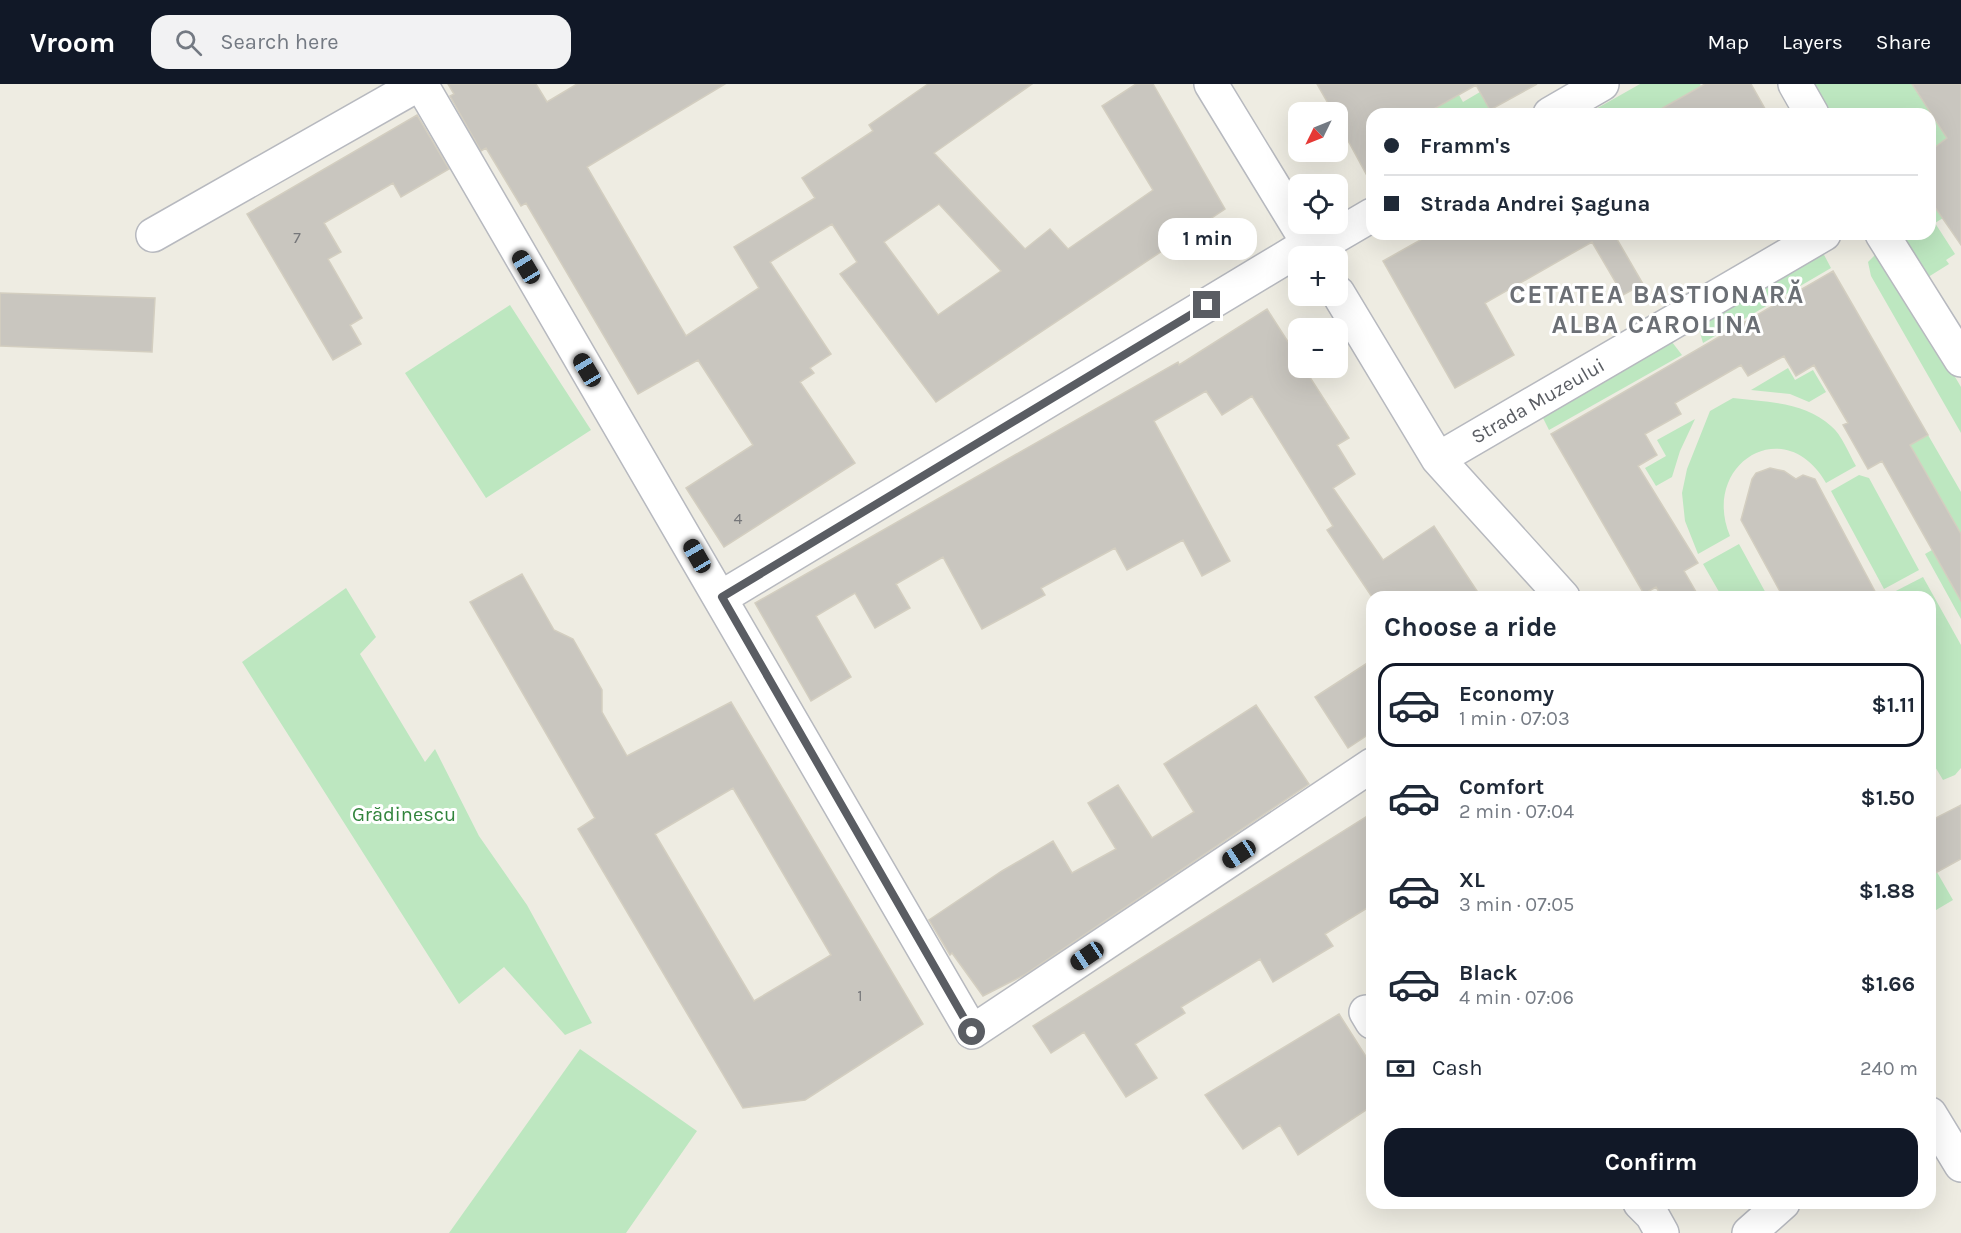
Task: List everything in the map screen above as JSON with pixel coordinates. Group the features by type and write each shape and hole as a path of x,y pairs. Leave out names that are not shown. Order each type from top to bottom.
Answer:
{"street":[{"path":"153,235 420,84 722,597 972,1032 1366,769"},
{"path":"1211,84 1310,246"},
{"path":"1560,108 1602,84"},
{"path":"1795,84 1809,108"},
{"path":"1319,246 1366,218"},
{"name":"Strada Muzeului","path":"1438,459 1814,240"},
{"path":"1886,240 1961,360"},
{"path":"722,597 1288,264"},
{"path":"1346,306 1438,459 1558,591"},
{"path":"1936,1124 1961,1165"},
{"path":"1646,1209 1662,1233"},
{"path":"1749,1233 1776,1209"}],"green space":[{"path":"1640,84 1700,84 1701,86 1678,99 1682,108 1598,108"},
{"path":"1807,84 1912,84 1928,108 1821,108"},
{"path":"1480,92 1489,108 1436,108 1459,95 1463,102"},
{"path":"1936,120 1957,152 1936,151"},
{"path":"1936,208 1943,218 1936,222"},
{"path":"1936,225 1955,254 1946,260 1949,264 1925,279 1902,240 1936,240"},
{"path":"1822,251 1831,268 1703,343 1698,326"},
{"path":"1876,254 1884,257 1961,387 1961,433 1871,276 1868,262"},
{"path":"510,305 591,430 486,498 405,373"},
{"path":"1672,342 1682,355 1549,430 1541,414"},
{"path":"1788,368 1795,380 1813,370 1826,392 1809,402 1790,394 1751,390"},
{"path":"1733,398 1785,404 1821,418 1839,434 1856,466 1826,483 1809,462 1789,451 1770,449 1751,456 1736,469 1727,487 1724,510 1730,536 1698,554 1685,521 1682,493 1687,469 1710,411"},
{"path":"1695,419 1680,451 1672,477 1656,486 1645,468 1666,456 1657,440"},
{"path":"1928,435 1961,492 1961,534 1910,445"},
{"path":"1859,475 1869,478 1919,570 1884,589 1831,491"},
{"path":"1739,544 1765,591 1719,591 1703,564"},
{"path":"1932,550 1961,601 1961,619 1925,554"},
{"path":"1923,577 1931,591 1896,591"},
{"name":"Grădinescu","path":"346,588 376,637 360,654 425,762 435,749 479,836 527,905 592,1023 565,1035 504,967 459,1004 242,662"},
{"path":"1936,600 1961,645 1961,768 1955,775 1943,780 1936,768"},
{"path":"1936,870 1953,900 1936,910"},
{"path":"580,1049 697,1131 626,1233 449,1233"}],"building":[{"path":"448,84 536,84 547,102 577,84 725,84 587,167 686,336 759,288 734,247 815,198 802,178 873,131 869,125 928,84 1032,84 934,153 1025,249 1050,229 1068,249 1153,190 1102,106 1136,84 1153,84 1225,209 936,402 840,274 857,262 832,224 770,262 831,354 810,368 814,373 800,382 855,463 724,547 686,488 753,445 698,360 638,394 526,203 521,206 486,148 481,151 450,96 454,94","holes":["939,204 1001,271 938,315 884,242"]},
{"path":"1317,84 1537,84 1494,108 1489,108 1476,85 1436,108 1366,108 1366,174 1348,141 1348,102 1327,102"},
{"path":"1705,84 1751,84 1765,108 1663,108"},
{"path":"1912,84 1961,84 1961,245 1936,209 1936,146 1947,138 1936,121 1936,108 1928,108"},
{"path":"417,115 449,169 401,197 393,183 324,223 341,252 328,259 362,318 350,325 361,344 333,360 247,214"},
{"path":"1420,240 1617,240 1643,284 1623,295 1592,242 1485,303 1514,355 1455,388 1383,261"},
{"path":"1833,271 1928,435 1910,445 1961,534 1961,601 1882,461 1868,469 1843,425 1848,423 1814,365 1796,376 1784,356 1748,376 1741,365 1675,403 1681,414 1645,434 1657,455 1638,466 1698,563 1684,571 1696,591 1658,591 1656,587 1649,591 1642,591 1551,434"},
{"path":"0,293 155,298 152,352 0,346"},
{"path":"1267,309 1288,342 1288,378 1310,378 1349,438 1337,445 1355,474 1333,488 1383,560 1434,526 1477,591 1368,591 1327,530 1333,526 1252,396 1222,415 1206,391 1154,421 1230,561 1202,576 1183,540 1127,570 1115,548 1041,588 1045,595 982,629 943,557 896,584 910,608 875,628 855,593 816,616 851,677 811,701 755,603 1178,362 1179,365"},
{"path":"1770,468 1784,471 1796,479 1803,475 1815,479 1875,591 1780,591 1741,520 1752,479 1756,473"},
{"path":"522,574 554,630 573,639 602,690 602,712 627,756 731,702 923,1024 805,1100 743,1108 578,829 595,818 470,602","holes":["733,788 831,955 754,1001 655,834"]},
{"path":"1366,664 1366,736 1348,748 1315,697"},
{"path":"1256,705 1309,784 1024,975 983,996 952,953 950,955 929,920 1002,871 1053,841 1072,873 1116,849 1088,803 1118,785 1152,838 1194,812 1164,764"},
{"path":"1961,805 1961,859 1936,873 1936,818"},
{"path":"1366,817 1366,909 1325,934 1333,946 1273,982 1260,959 1181,1007 1185,1013 1135,1044 1157,1078 1126,1097 1084,1032 1051,1053 1033,1026"},
{"path":"1339,1014 1366,1057 1366,1110 1298,1155 1280,1125 1243,1149 1205,1095"}],"district":[{"name":"CETATEA BASTIONARĂ ALBA CAROLINA","path":"1657,308"}],"route":[{"path":"972,1032 722,597 1207,305"}]}
